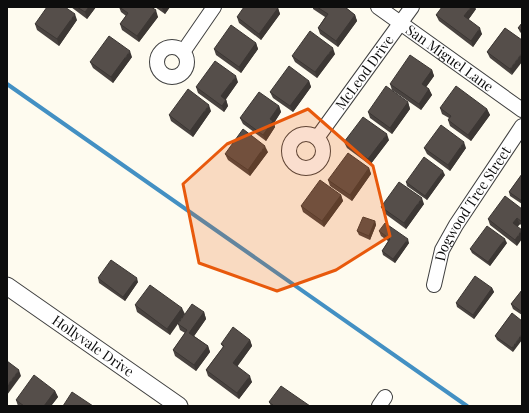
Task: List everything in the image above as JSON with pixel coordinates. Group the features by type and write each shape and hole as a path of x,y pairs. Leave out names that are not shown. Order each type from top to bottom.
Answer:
{"street":[{"path":"183,52 214,7"},
{"name":"San Miguel Lane","path":"378,7 522,110"},
{"name":"McLeod Drive","path":"317,138 412,7"},
{"name":"Dogwood Tree Street","path":"434,285 442,250 456,225 522,126"},
{"name":"Hollyvale Drive","path":"7,286 179,406"}],"highlighted area":[{"path":"308,109 373,166 390,236 336,270 277,291 199,263 183,184 227,144"}],"building":[{"path":"47,7 65,7 75,14 57,39 35,24"},
{"path":"77,7 89,7 85,12"},
{"path":"119,7 151,7 156,10 137,36 120,24 128,13"},
{"path":"244,7 278,8 259,34 237,17"},
{"path":"317,7 345,7 355,15 336,41 318,28 328,14"},
{"path":"442,7 471,7 464,16 480,28 471,41 436,15"},
{"path":"522,23 522,31 518,28"},
{"path":"231,25 256,43 239,67 214,49"},
{"path":"505,28 522,40 522,53 510,69 487,52"},
{"path":"310,31 333,48 315,72 292,56"},
{"path":"109,36 130,51 111,77 90,62"},
{"path":"410,55 432,70 422,84 429,89 419,104 390,84"},
{"path":"215,61 236,76 221,96 226,100 222,106 196,87"},
{"path":"289,66 309,81 290,106 270,92"},
{"path":"386,86 408,102 390,128 368,112"},
{"path":"456,86 487,109 468,135 448,120 451,116 440,108"},
{"path":"188,89 209,105 190,131 169,115"},
{"path":"259,92 279,106 270,119 273,121 263,135 240,118"},
{"path":"363,117 387,134 368,159 344,142"},
{"path":"441,125 464,142 448,165 424,148"},
{"path":"243,129 265,146 248,170 225,154"},
{"path":"348,153 369,168 350,195 328,180"},
{"path":"424,157 443,171 425,196 406,182"},
{"path":"522,174 522,201 509,192"},
{"path":"320,180 341,195 322,221 301,206"},
{"path":"399,182 422,198 404,223 381,207"},
{"path":"505,196 522,209 522,222 517,218 513,223 522,230 515,240 488,219"},
{"path":"363,217 375,221 369,236 357,231"},
{"path":"385,223 408,239 393,259 382,251 390,239 379,231"},
{"path":"487,226 505,239 488,262 470,249"},
{"path":"111,260 137,278 123,297 98,278"},
{"path":"475,276 492,288 473,315 456,303"},
{"path":"150,285 182,308 167,329 135,305"},
{"path":"522,290 522,312 511,304"},
{"path":"192,304 204,312 189,333 208,346 194,365 173,350 187,330 178,324"},
{"path":"512,313 522,321 522,334 512,348 495,336"},
{"path":"233,327 250,340 233,363 250,376 237,393 206,370 224,346 221,344"},
{"path":"7,361 19,370 7,386"},
{"path":"34,375 55,391 44,406 24,406 16,400"},
{"path":"281,386 310,406 274,406 269,402"},
{"path":"72,392 93,406 63,406"}],"waterway":[{"path":"7,84 467,406"}]}
